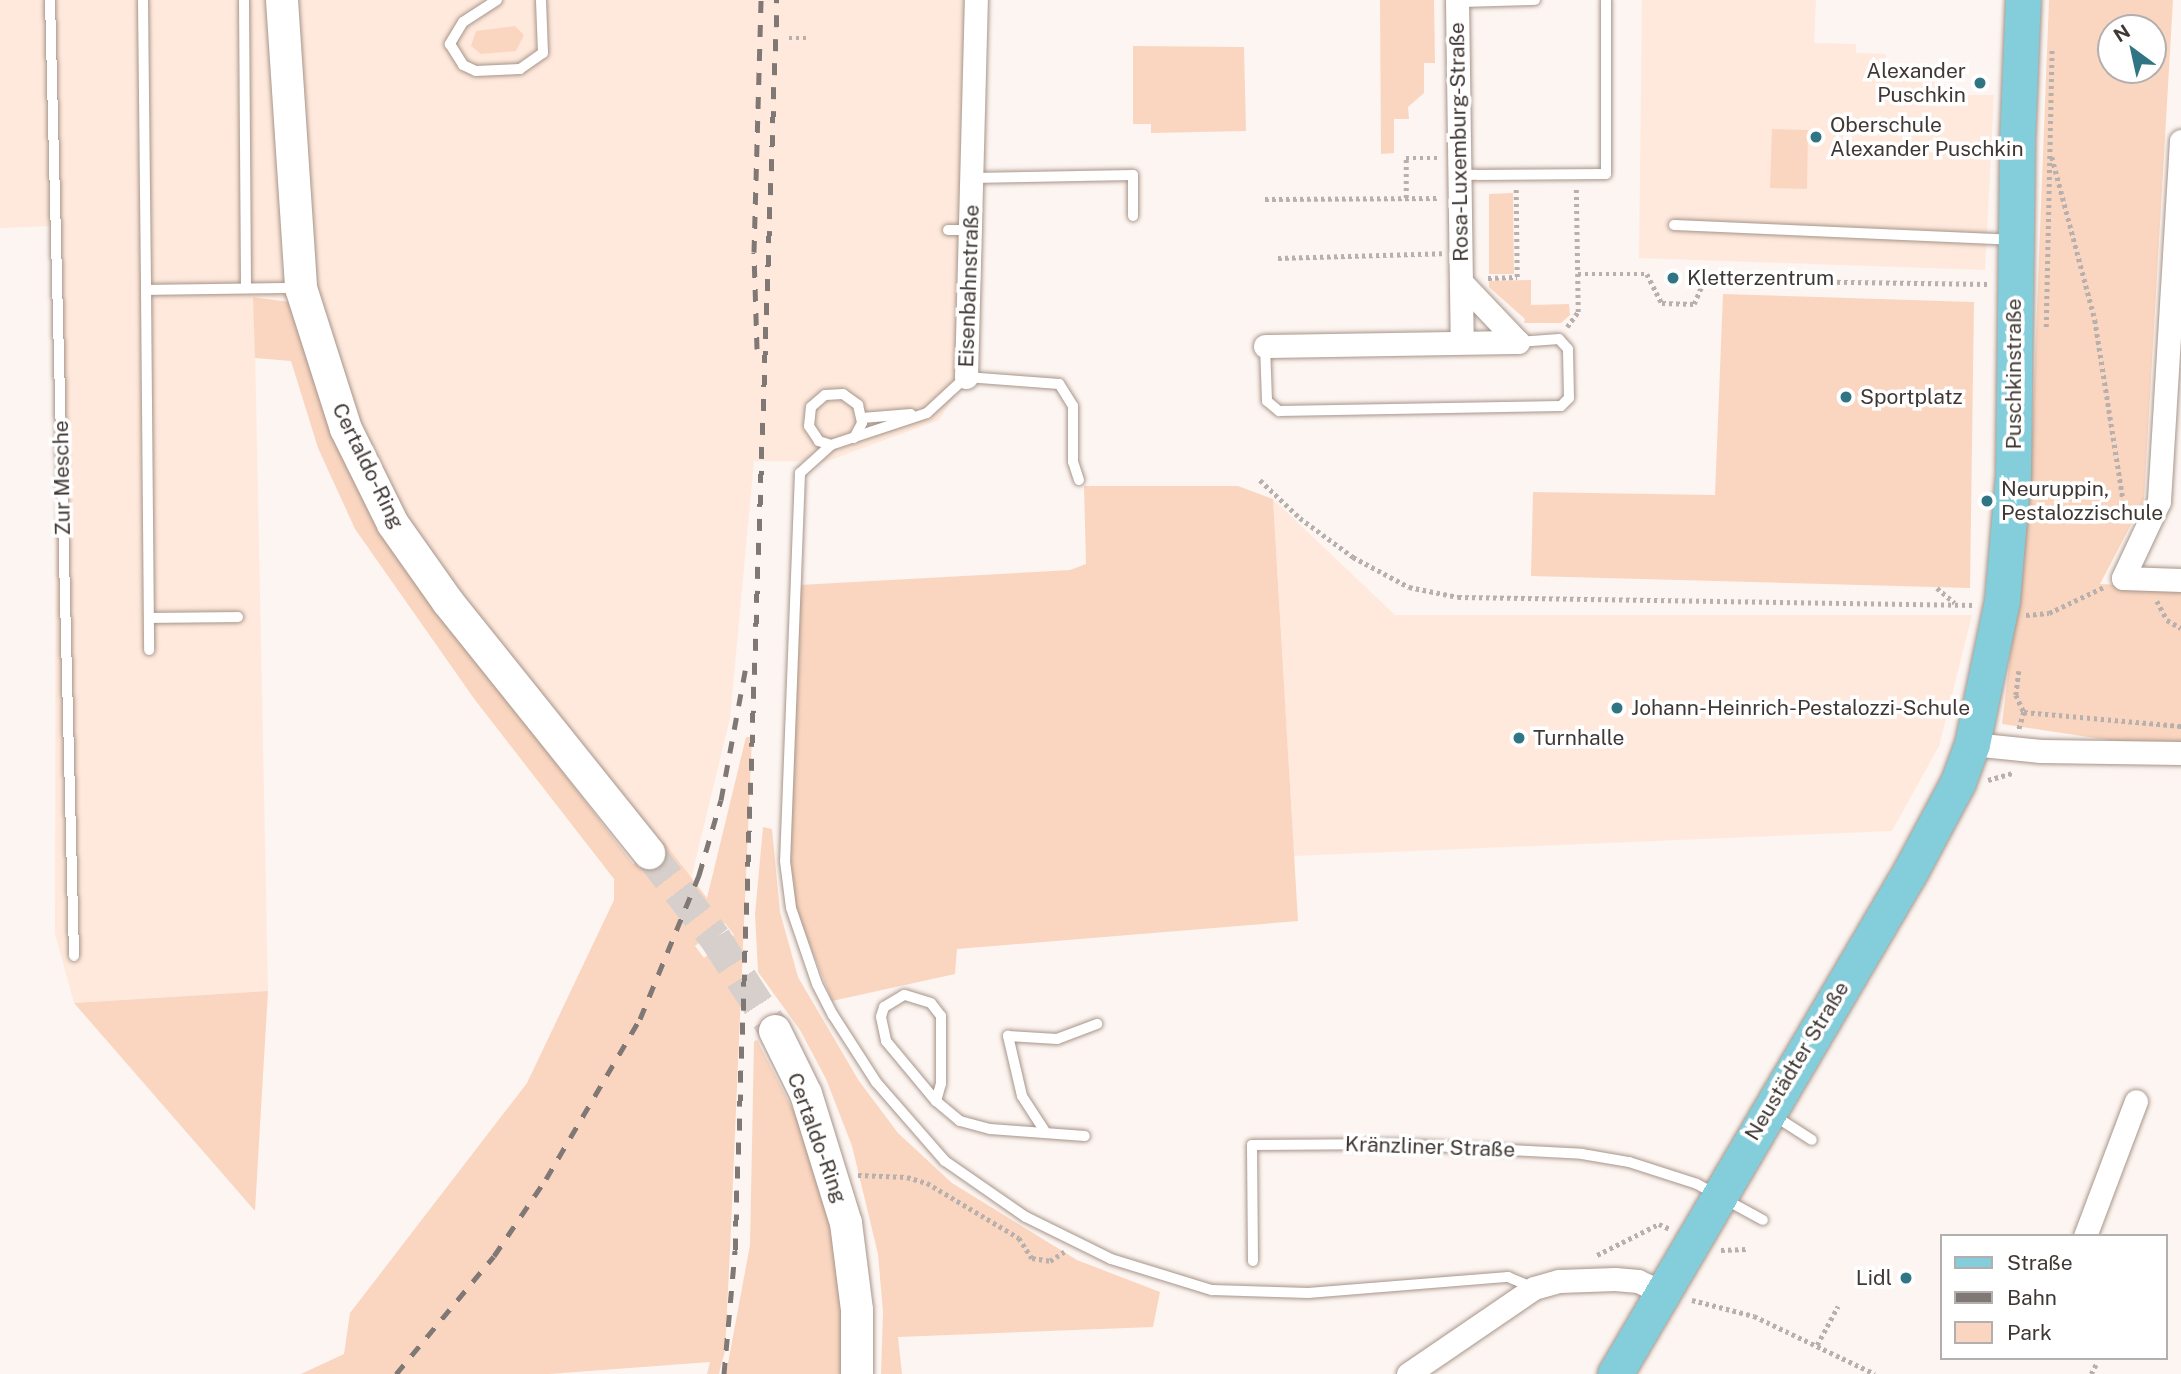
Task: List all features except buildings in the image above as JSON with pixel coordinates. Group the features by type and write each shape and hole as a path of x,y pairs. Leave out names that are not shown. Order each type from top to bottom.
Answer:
{"main road":[{"name":"Certaldo-Ring","path":"282,0 301,288 346,429 393,524 456,613 649,853"},
{"name":"Puschkinstraße","path":"1972,744 1988,687 2004,587 2013,474 2014,284 2023,0"},
{"name":"Neustädter Straße","path":"1615,1374 1671,1295 1717,1193 1910,872 1958,782 1972,744"},
{"name":"Certaldo-Ring","path":"775,1031 806,1094 841,1201 858,1310 857,1374"}],"street":[{"name":"Eisenbahnstraße","path":"966,377 976,0"},
{"name":"Rosa-Luxemburg-Straße","path":"1457,1 1462,342"},
{"path":"2181,141 2159,501 2123,578 2181,580"},
{"name":"Rosa-Luxemburg-Straße","path":"1462,280 1518,342"},
{"path":"1265,346 1518,342"},
{"path":"1972,744 2041,751 2181,753"},
{"path":"2086,1234 2136,1101"},
{"path":"1408,1374 1534,1288 1559,1281 1615,1279 1637,1281 1671,1295"}],"lane":[{"name":"Zur Mesche","path":"50,0 74,956"},
{"path":"143,0 149,650"},
{"path":"243,0 246,288"},
{"path":"497,0 463,22 450,44 463,65 476,71 520,69 543,54 541,0"},
{"path":"1457,1 1535,0"},
{"path":"1460,177 1606,174 1606,0"},
{"path":"972,178 1133,175 1133,216"},
{"path":"1674,225 2016,240"},
{"path":"948,230 971,230"},
{"path":"146,290 301,288"},
{"path":"1265,346 1267,401 1279,411 1562,406 1569,398 1568,349 1559,340 1518,342"},
{"path":"966,377 927,413 831,446 806,466 797,486 785,861 799,933 833,1015 907,1122 945,1161 987,1193 1076,1244 1123,1263 1212,1290 1308,1293 1508,1277 1534,1288"},
{"name":"Eisenbahnstraße","path":"966,377 1059,384 1073,406 1073,462 1079,480"},
{"path":"831,446 819,441 809,425 817,400 843,394 858,405 862,418 854,438"},
{"path":"862,418 927,413"},
{"path":"149,618 238,617"},
{"path":"936,1101 942,1075 941,1016 931,1003 904,995 884,1007 881,1028 886,1041 936,1101 960,1121 990,1129 1085,1136"},
{"path":"1046,1133 1022,1096 1008,1036 1057,1039 1097,1024"},
{"path":"1768,1111 1812,1140"},
{"name":"Kränzliner Straße","path":"1253,1261 1252,1145 1394,1144 1582,1154 1629,1162 1717,1193"},
{"path":"1717,1193 1763,1220"}],"path":[{"path":"789,38 808,38"},
{"path":"2050,151 2095,320 2122,508 2137,548"},
{"path":"1406,198 1406,158 1460,177"},
{"path":"1462,280 1517,277 1516,174"},
{"path":"1559,340 1578,312 1575,174"},
{"path":"1265,199 1406,198 1460,177"},
{"path":"1278,258 1461,253"},
{"path":"1578,274 1647,274 1662,303 1694,304 1704,280 2014,284"},
{"path":"1260,480 1300,518 1353,557 1409,587 1458,597 1980,605"},
{"path":"2025,615 2049,613 2123,578"},
{"path":"2156,579 2158,603 2167,620 2181,628"},
{"path":"1937,588 1956,604"},
{"path":"2018,677 2016,695 2024,712 2181,726"},
{"path":"857,1175 907,1177 927,1184 1019,1238 1032,1258 1050,1261 1076,1244"},
{"path":"1586,1259 1659,1224 1669,1228"},
{"path":"1671,1295 1754,1316 1875,1374"},
{"path":"1817,1345 1838,1306"},
{"path":"2091,1374 2098,1362"}],"shaded area":[{"path":"0,0 976,0 966,377 939,420 825,462 754,461 730,718 691,879 664,842 649,854 393,524 304,299 254,297 268,991 74,1003 55,934 56,226 0,228"},
{"name":"Oberschule Alexander Puschkin","path":"1642,0 1816,0 1814,43 1856,44 1856,53 1886,54 1885,79 1937,81 1937,95 1994,95 1985,270 1639,258"},
{"name":"Johann-Heinrich-Pestalozzi-Schule","path":"1273,499 1395,615 1972,615 1939,746 1892,831 1294,856"}],"green space":[{"path":"1380,0 1434,0 1435,63 1424,63 1424,93 1408,107 1409,119 1394,119 1394,153 1381,154"},
{"path":"2049,0 2173,0 2144,500 2100,584 2181,588 2181,745 2148,746 2002,724 2030,488"},
{"path":"515,26 524,35 516,51 481,54 471,46 476,31"},
{"path":"1133,46 1244,47 1246,131 1151,133 1151,124 1133,124"},
{"path":"1772,129 1808,130 1807,189 1770,188"},
{"path":"1513,193 1514,274 1489,274 1489,194"},
{"path":"1531,280 1531,305 1569,304 1570,315 1561,323 1524,323 1525,319 1489,287 1489,281"},
{"name":"Sportplatz","path":"1723,294 1974,302 1970,588 1531,576 1533,492 1715,495"},
{"path":"253,297 290,302 476,658 633,864 664,842 707,898 746,737 752,737 725,1351 719,1374 707,1374 710,1362 549,1374 301,1374 344,1354 350,1313 527,1083 614,900 614,879 475,700 355,529 318,448 291,361 255,358","holes":["725,923 734,935 704,958 695,946"]},
{"path":"1084,486 1238,486 1273,499 1298,921 957,949 955,974 832,1001 795,907 789,861 799,585 1070,570 1086,564"},
{"path":"763,827 772,829 780,912 798,977 859,1081 898,1133 952,1183 1077,1260 1160,1292 1153,1327 898,1337 902,1374 881,1374 883,1312 878,1254 852,1146 826,1079 800,1030 758,972 755,914"},
{"path":"268,991 255,1211 74,1003"},
{"path":"757,1040 811,1145 828,1208 844,1313 843,1374 726,1374 750,1245 754,1041"}],"tunnel":[{"path":"649,853 715,938 775,1031"}],"railway":[{"path":"757,349 754,252 761,0"},
{"path":"724,1374 735,1250 777,0"},
{"path":"396,1374 494,1256 546,1179 640,1019 699,875 721,800 747,661"}],"place":[{"name":"Alexander Puschkin","path":"1980,83"},
{"name":"Oberschule Alexander Puschkin","path":"1816,137"},
{"name":"Kletterzentrum","path":"1673,278"},
{"name":"Sportplatz","path":"1846,397"},
{"name":"Neuruppin, Pestalozzischule","path":"1987,501"},
{"name":"Johann-Heinrich-Pestalozzi-Schule","path":"1617,708"},
{"name":"Turnhalle","path":"1519,738"},
{"name":"Lidl","path":"1906,1278"}]}
